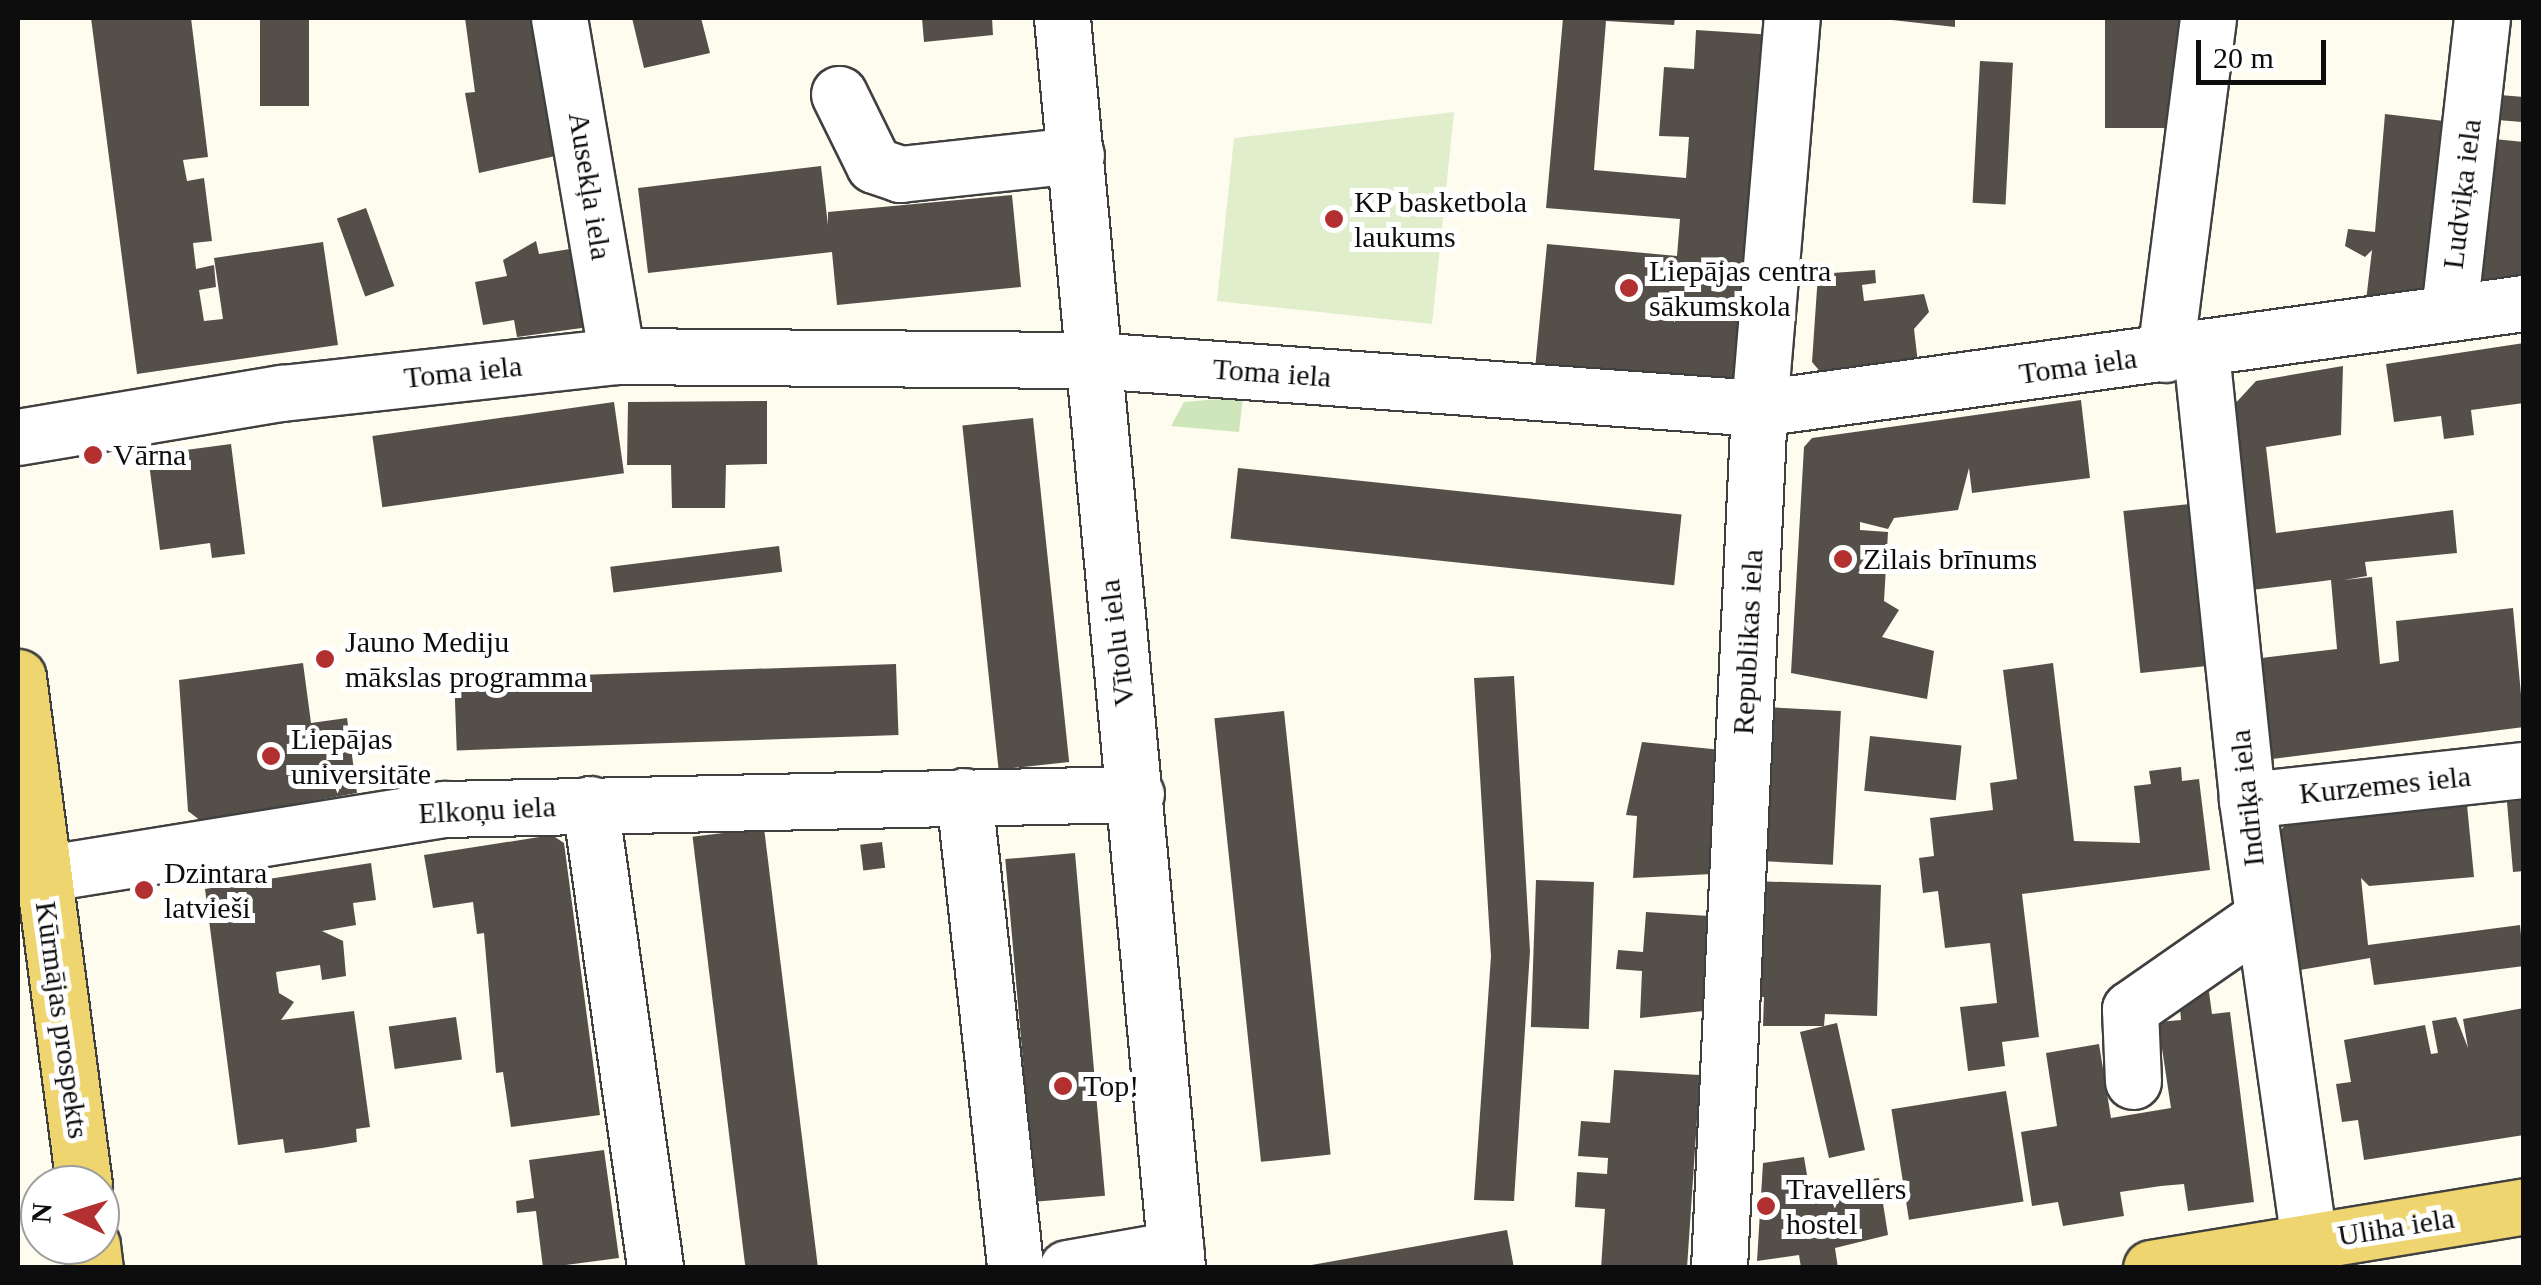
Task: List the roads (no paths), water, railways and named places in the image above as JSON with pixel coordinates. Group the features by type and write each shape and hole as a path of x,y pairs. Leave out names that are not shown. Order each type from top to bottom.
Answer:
{"main road":[{"name":"Kūrmājas prospekts","path":"18,677 32,840 81,1165"},
{"name":"Uliha iela","path":"2151,1268 2524,1206"}],"street":[{"name":"Ausekļa iela","path":"559,18 617,356"},
{"name":"Vītolu iela","path":"1062,18 1176,1258"},
{"name":"Republikas iela","path":"1718,1268 1759,408 1792,18"},
{"name":"Indriķa iela","path":"2208,18 2183,353 2309,1241"},
{"name":"Ludviķa iela","path":"2449,312 2482,18"},
{"path":"839,94 874,165 900,174 1076,155"},
{"name":"Toma iela","path":"18,437 282,393 617,356 1092,360 1759,408 2183,353 2524,303"},
{"name":"Kurzemes iela","path":"2246,800 2524,770"},
{"path":"590,804 1136,794"},
{"path":"964,796 1015,1268"},
{"name":"Elkoņu iela","path":"32,840 444,809 590,804 655,1268"},
{"path":"2133,1081 2130,1009 2261,918"},
{"path":"1067,1268 1176,1258"}],"place":[{"name":"KP basketbola laukums","path":"1334,219"},
{"name":"Liepājas centra sākumskola","path":"1629,288"},
{"name":"Vārna","path":"93,455"},
{"name":"Zilais brīnums","path":"1843,559"},
{"name":"Jauno Mediju mākslas programma","path":"325,659"},
{"name":"Liepājas universitāte","path":"271,756"},
{"name":"Dzintara latvieši","path":"144,890"},
{"name":"Top!","path":"1063,1086"},
{"name":"Travellers hostel","path":"1766,1206"}]}
